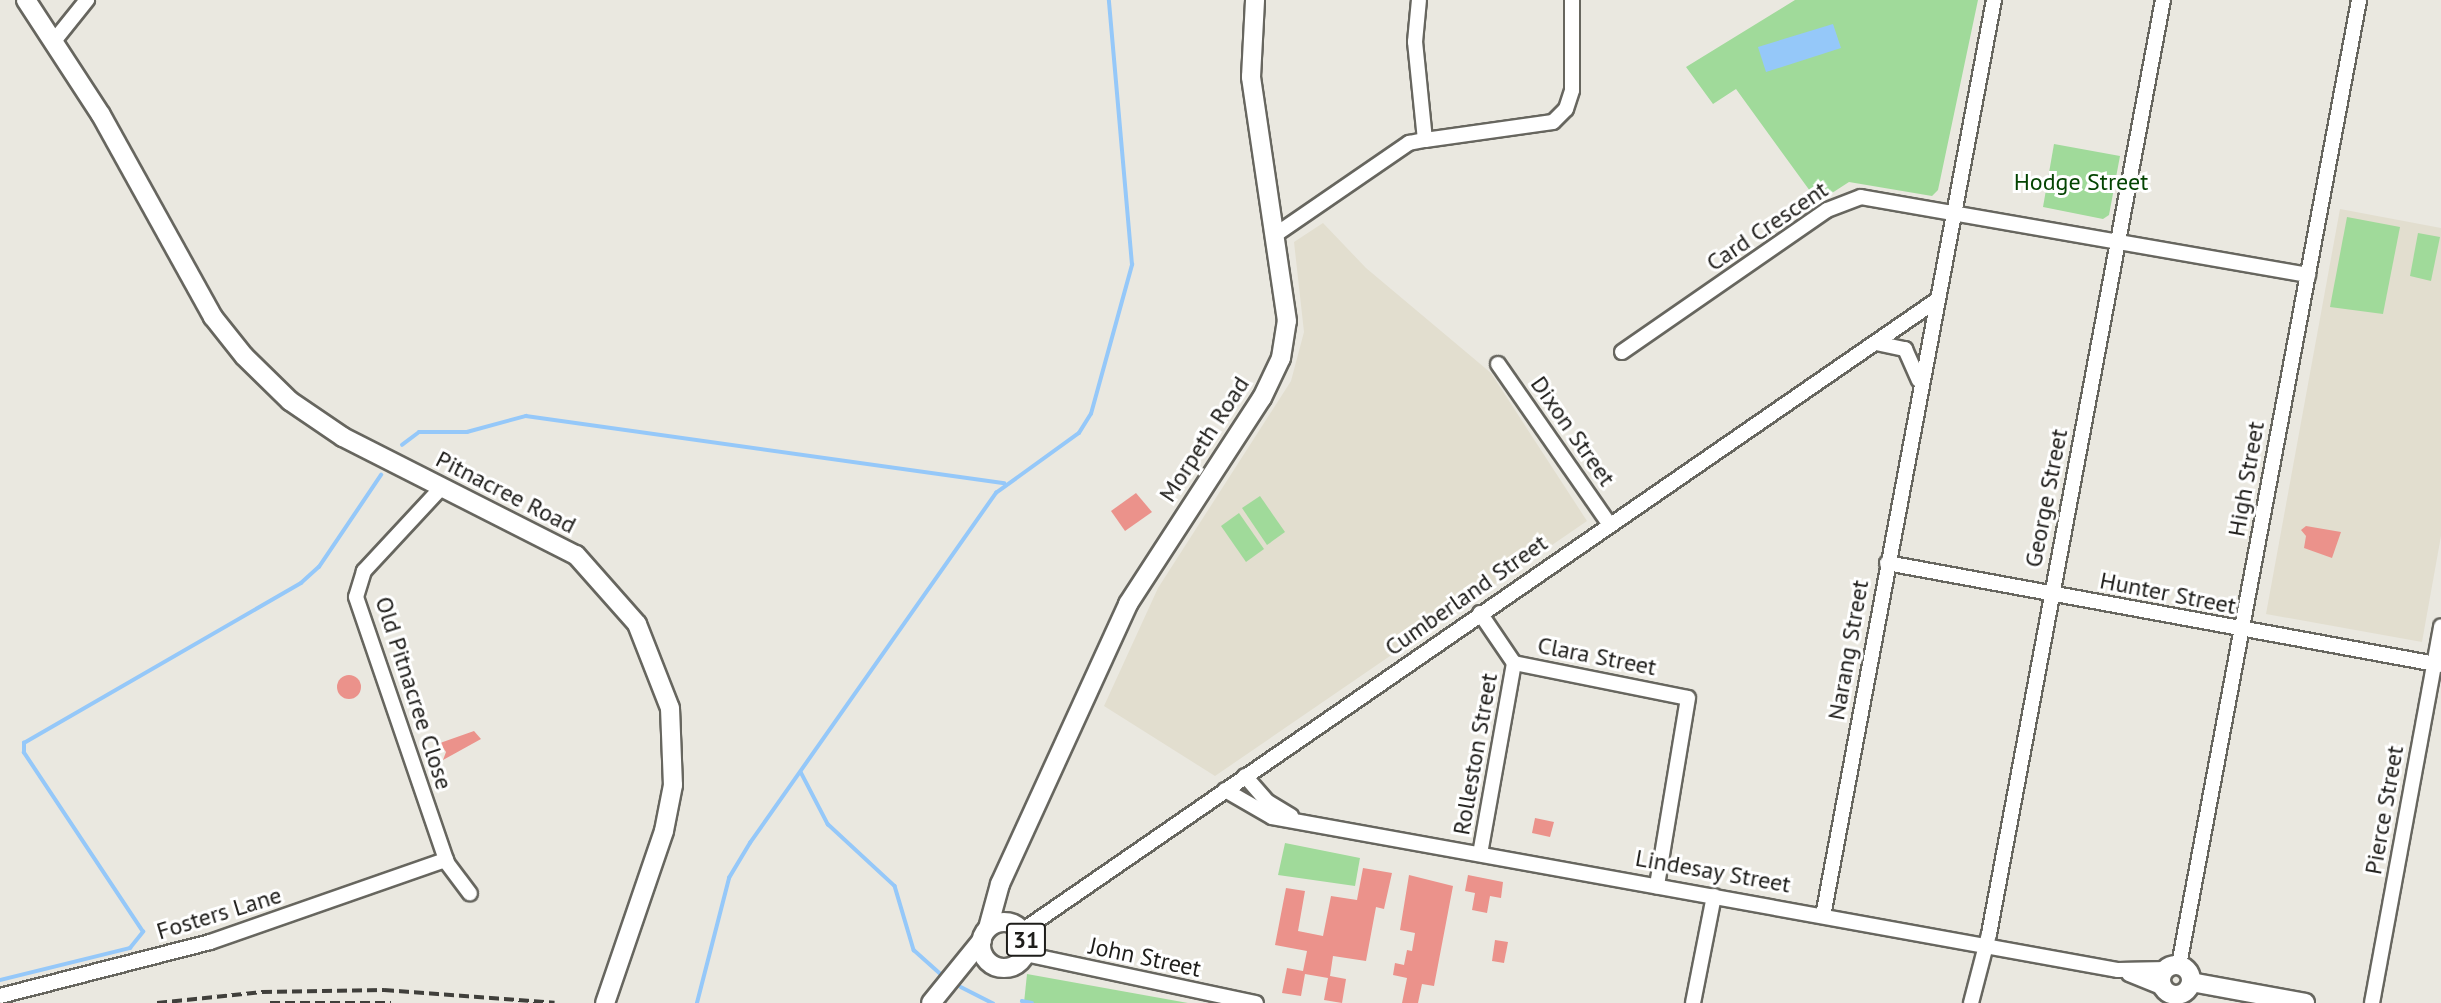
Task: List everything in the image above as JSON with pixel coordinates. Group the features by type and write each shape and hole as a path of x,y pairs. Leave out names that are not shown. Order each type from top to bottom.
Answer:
{"main road":[{"name":"Pitnacree Road","path":"26,0 101,115 207,306 244,356 290,401 343,437 576,555 637,624 658,667 670,708 673,785 664,831 610,979 604,1003"},
{"name":"Morpeth Road","path":"985,934 1009,868 1128,604 1262,398 1281,358 1287,321 1251,76 1255,0"},
{"name":"Morpeth Road","path":"1009,868 1016,927"},
{"name":"31","path":"932,1003 959,973 985,934 1016,927 1025,954 1014,966 959,973"},
{"name":"31","path":"985,934 983,955 999,968"},
{"path":"2173,967 2191,982 2305,1003"},
{"path":"2173,967 2170,995 2187,991 2191,982"}],"street":[{"path":"54,41 87,0"},
{"path":"1419,0 1415,42 1425,140"},
{"path":"1275,235 1409,143 1553,122 1566,109 1572,90 1572,0"},
{"name":"Narang Street","path":"1823,916 1994,0"},
{"name":"George Street","path":"1971,1003 2164,0"},
{"name":"High Street","path":"2173,967 2243,630 2359,0"},
{"name":"Card Crescent","path":"1622,352 1837,204 1872,197 1954,212"},
{"path":"1954,212 2308,275"},
{"name":"Cumberland Street","path":"1016,927 1225,790 1937,300"},
{"name":"Narang Street","path":"1876,344 1896,344 1910,353 1921,392"},
{"name":"Dixon Street","path":"1498,364 1609,524"},
{"name":"Old Pitnacree Close","path":"442,487 364,571 356,597 446,860 470,893"},
{"name":"Hunter Street","path":"1887,562 2438,664"},
{"name":"Clara Street","path":"1480,613 1514,663 1688,698 1657,886"},
{"name":"Pierce Street","path":"2372,1003 2438,664 2441,626"},
{"name":"Rolleston Street","path":"1480,853 1514,663"},
{"name":"Lindesay Street","path":"1245,776 1268,802 1300,820"},
{"name":"Lindesay Street","path":"1225,790 1261,814 2118,970 2173,967"},
{"name":"Fosters Lane","path":"0,996 210,942 446,860"},
{"path":"1693,1003 1714,896"},
{"name":"John Street","path":"1025,954 1256,1003"},
{"name":"Lindesay Street","path":"2118,970 2170,995"}],"shaded area":[{"path":"2340,209 2441,228 2441,536 2422,642 2266,614"},
{"path":"1323,223 1366,268 1491,373 1587,521 1215,776 1104,706 1158,588 1291,381 1304,332 1294,242"}],"green space":[{"path":"1795,0 1978,0 1938,190 1932,196 1849,182 1818,202 1736,89 1713,104 1686,67"},
{"name":"Hodge Street","path":"2054,144 2120,156 2109,215 2103,219 2043,207"},
{"path":"2347,217 2400,227 2383,314 2330,307"},
{"path":"2418,233 2440,237 2431,281 2410,276"},
{"path":"1260,496 1285,532 1267,545 1242,508"},
{"path":"1239,513 1264,549 1246,562 1221,526"},
{"path":"1285,843 1360,858 1355,886 1278,875"},
{"path":"1027,974 1188,1003 1024,1003"}],"water":[{"path":"1833,24 1841,48 1766,72 1758,47"}],"building":[{"path":"1136,493 1152,512 1125,531 1111,511"},
{"path":"2306,526 2341,532 2332,558 2304,548 2306,536 2301,530"},
{"path":"349,675 358,678 361,687 358,696 349,699 340,696 337,687 340,678"},
{"path":"474,731 481,739 443,760 446,752 440,743"},
{"path":"1535,818 1554,822 1550,837 1532,833"},
{"path":"1363,868 1392,873 1384,909 1376,907 1366,961 1333,956 1330,976 1346,979 1342,1003 1324,1000 1328,978 1305,974 1301,996 1282,993 1287,968 1303,971 1307,951 1275,945 1286,888 1305,891 1298,931 1323,936 1331,896 1357,900"},
{"path":"1409,875 1453,886 1434,986 1422,984 1418,1003 1402,1003 1407,978 1393,975 1395,963 1404,965 1407,950 1412,951 1415,933 1400,930"},
{"path":"1468,875 1503,882 1501,898 1490,896 1487,913 1472,910 1475,893 1465,891"},
{"path":"1495,940 1508,942 1504,963 1492,961"}],"waterway":[{"path":"697,1003 729,878 750,843 996,493 1079,433 1091,414 1132,265 1109,0"},
{"path":"402,445 419,432 467,432 526,416 1004,483"},
{"path":"0,980 130,948 143,932 24,753 24,743 301,583 319,567 381,475"},
{"path":"801,772 828,824 895,886 914,950 941,974"},
{"path":"961,987 993,1003"},
{"path":"1022,1001 1032,1003"}],"railway":[{"path":"157,1003 262,992 384,990 555,1003"},
{"path":"270,1003 391,1003"}]}
